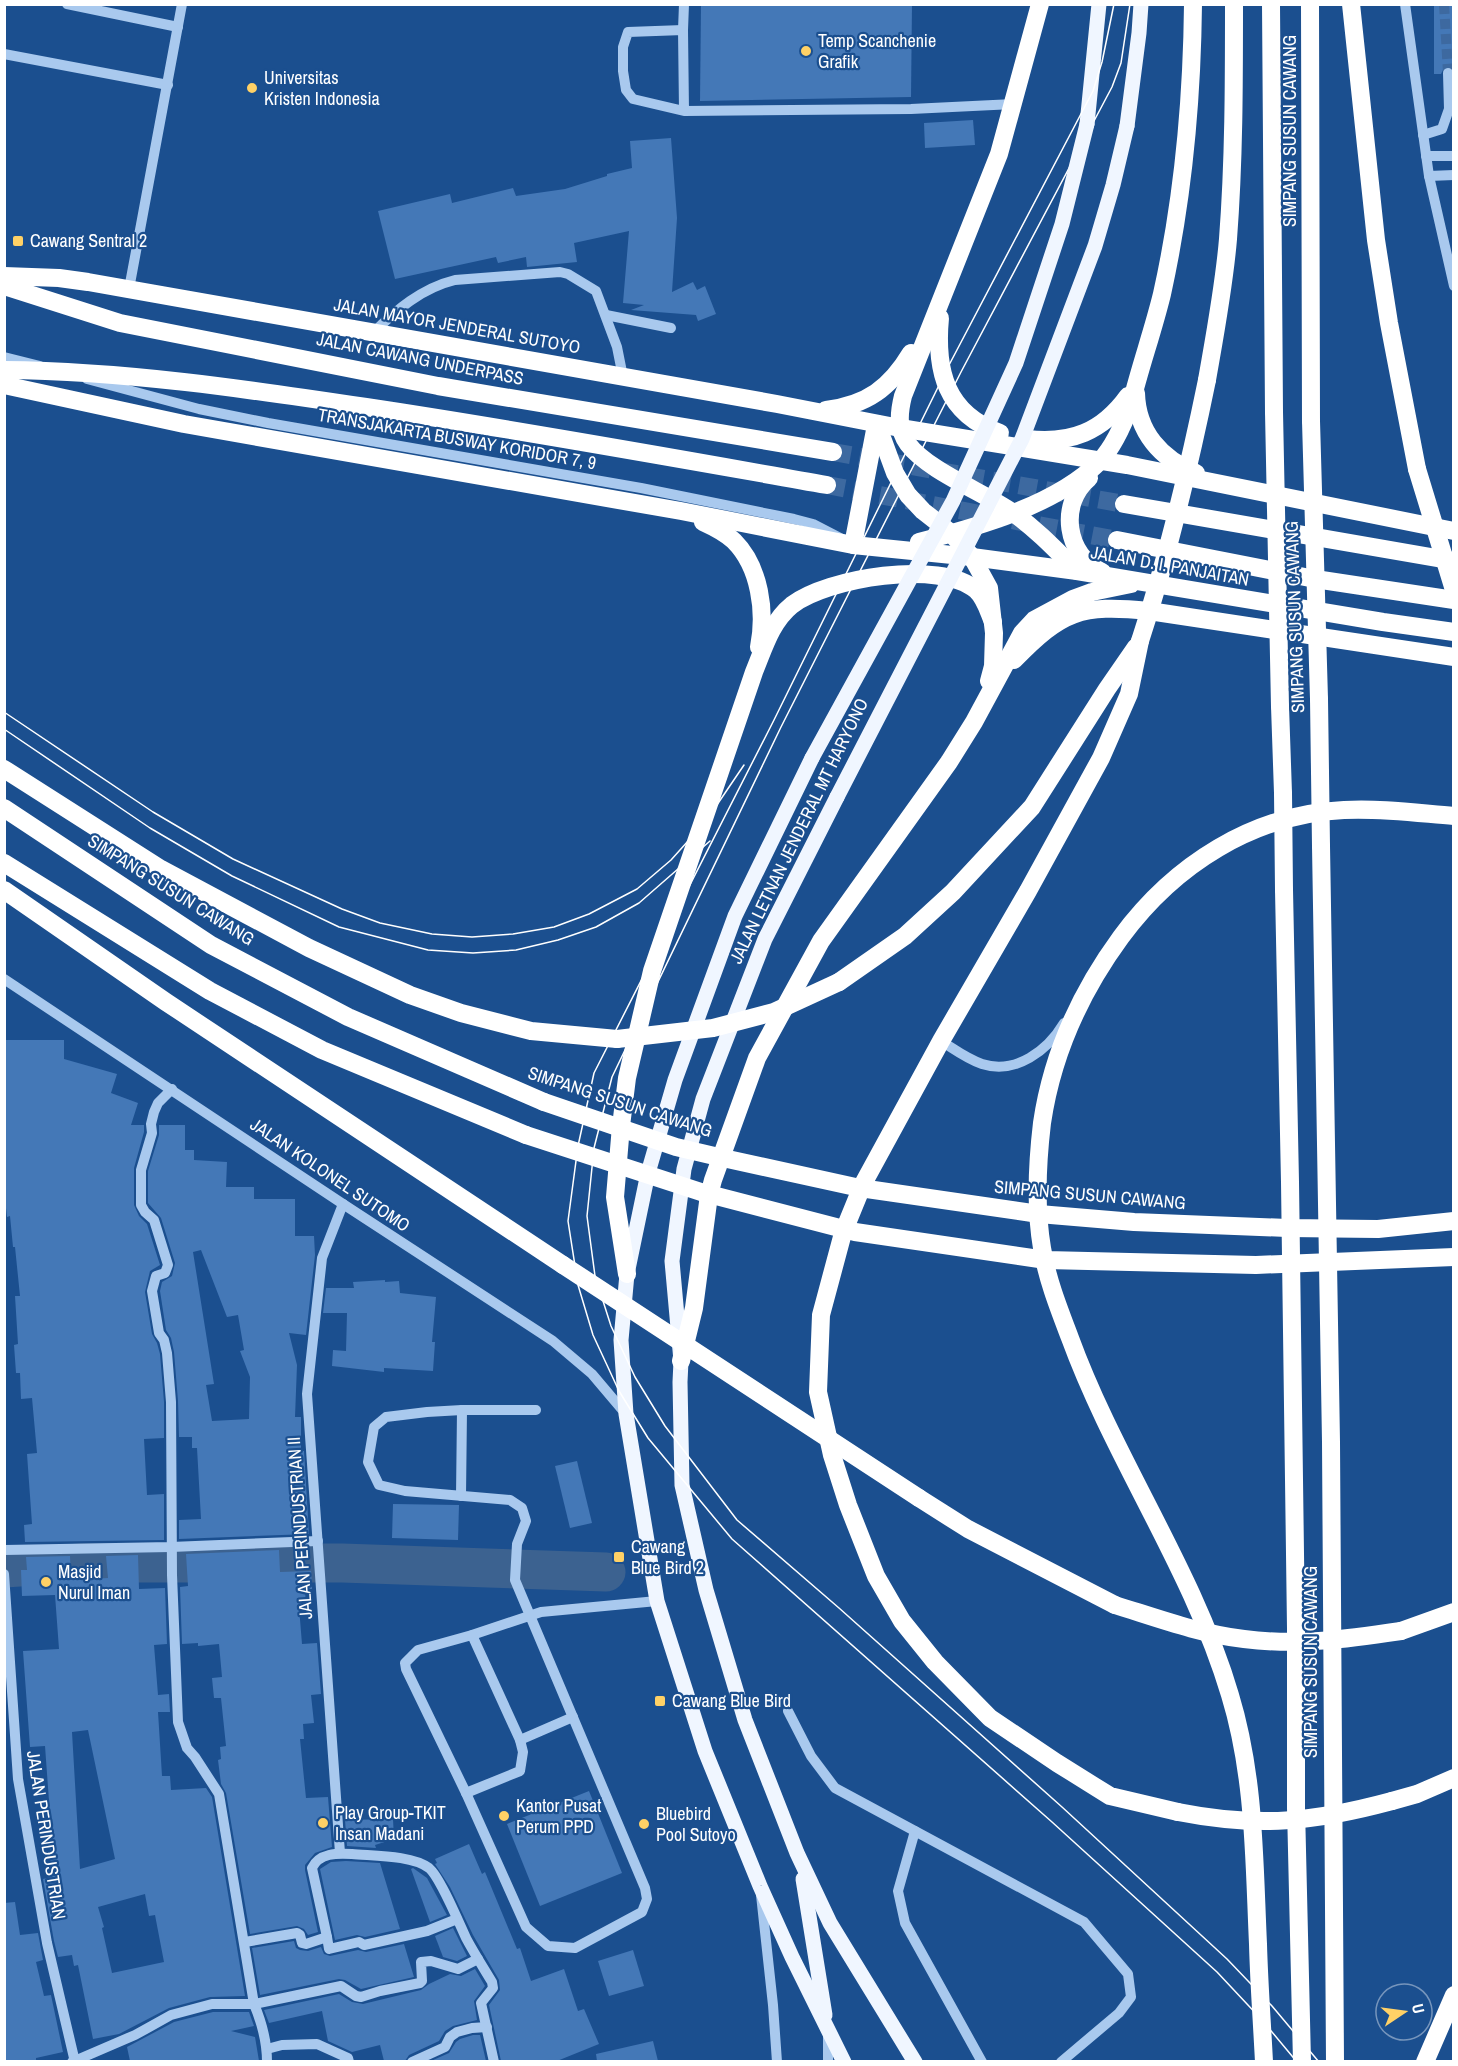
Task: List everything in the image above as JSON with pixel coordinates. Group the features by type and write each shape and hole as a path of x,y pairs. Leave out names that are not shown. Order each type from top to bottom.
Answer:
{"highway":[{"path":"1040,4 999,154 903,396 899,417 900,428 908,444 923,460 1012,512 1047,541 1077,571"},
{"path":"4,385 184,424 681,511 853,545 879,548 916,543 951,533 1012,512 1070,484 1100,460 1124,421 1162,296 1177,217 1187,130 1193,4"},
{"path":"1234,4 1228,239 1222,298 1192,455 1153,602 1140,640 1129,694 1096,768 941,1041 863,1184 843,1233 829,1280 821,1322 818,1392 835,1465 848,1504 876,1576 902,1621 933,1660 990,1718 1110,1796 1210,1818 1249,1822 1284,1822 1347,1813 1417,1794 1454,1778"},
{"name":"SIMPANG SUSUN CAWANG","path":"1271,4 1274,412 1290,1182 1296,1808 1302,2061"},
{"name":"SIMPANG SUSUN CAWANG","path":"1310,4 1311,421 1319,699 1330,1408 1335,2061"},
{"path":"1351,4 1376,240 1389,323 1417,469 1454,590"},
{"name":"JALAN MAYOR JENDERAL SUTOYO","path":"4,276 59,278 129,289 900,428"},
{"name":"JALAN CAWANG UNDERPASS","path":"4,286 120,323 438,386 833,452"},
{"path":"942,301 939,344 944,377 954,400 962,410 978,424 988,429 1012,437 1036,440 1071,438 1094,429 1108,419 1136,385"},
{"path":"816,412 849,406 884,388 900,371 942,301"},
{"path":"4,370 54,370 222,386 506,428 827,485"},
{"path":"1136,385 1136,404 1140,419 1156,447 1180,467 1229,486"},
{"path":"853,545 877,424"},
{"path":"877,424 895,473 904,490 923,511 951,533 972,557 989,588 994,633 993,666 974,722"},
{"path":"900,428 1127,465 1454,531"},
{"path":"1115,578 1089,566 1081,557 1075,548 1069,519 1076,493 1086,481 1098,472 1111,467 1127,465"},
{"path":"1124,504 1454,561"},
{"path":"681,511 727,535 743,552 750,564 756,579 761,619 754,672"},
{"path":"1117,540 1316,579 1454,600"},
{"name":"JALAN D. I. PANJAITAN","path":"879,548 1077,571 1372,621 1454,632"},
{"path":"627,1274 615,1197 627,1078 652,971 754,672 771,632 780,617 792,605 826,588 866,578 907,574 938,576 959,581 976,590 985,600 993,622"},
{"path":"681,1360 694,1308 709,1195 757,1058 821,941 943,771 974,722 1022,633 1034,620 1073,599 1092,592 1142,581"},
{"path":"997,677 1051,626 1082,611 1098,608 1149,611 1454,657"},
{"path":"4,769 160,869 309,948 410,995 461,1013 531,1031 617,1039 713,1028 774,1012 839,982 905,936 954,892 1032,807 1140,640"},
{"name":"SIMPANG SUSUN CAWANG","path":"4,808 211,945 348,1017 544,1102 676,1147 860,1188 1039,1214 1134,1222 1287,1228 1378,1229 1454,1221"},
{"path":"1264,2061 1252,1808 1242,1744 1231,1699 1205,1625 1117,1447 1079,1363 1051,1283 1042,1248 1037,1180 1044,1111 1052,1075 1066,1035 1096,974 1127,928 1166,885 1198,860 1227,841 1257,827 1287,818 1343,810 1373,809 1454,816"},
{"path":"4,862 210,992 322,1050 526,1135 701,1192 855,1232 1046,1260 1256,1265 1454,1257"},
{"path":"4,890 166,1002 919,1498 968,1528 1115,1605 1200,1631 1243,1639 1294,1643 1333,1641 1401,1631 1454,1612"},
{"path":"1425,2061 1454,1995"}],"main road":[{"name":"JALAN LETNAN JENDERAL MT HARYONO","path":"844,2061 827,2030 760,1886 705,1751 657,1601 626,1414 621,1340 627,1274 648,1173 679,1070 735,916 812,758 953,501 1016,363 1062,224 1087,124 1099,4"},
{"name":"JALAN LETNAN JENDERAL MT HARYONO","path":"915,2061 830,1923 797,1853 745,1720 706,1590 682,1485 681,1360 672,1261 684,1169 703,1099 765,939 1022,439 1095,246 1127,126 1141,4"},
{"path":"797,1853 807,1896 827,2030"}],"street":[{"path":"67,4 178,27"},
{"path":"129,289 182,4"},
{"path":"684,4 684,111"},
{"path":"1405,4 1429,176 1454,286"},
{"path":"683,30 628,32 623,47 622,71 626,90 633,99 684,111 911,108 1014,104"},
{"path":"4,54 168,85"},
{"path":"1423,135 1442,129 1449,109 1448,74"},
{"path":"1426,156 1454,156"},
{"path":"1429,176 1454,175"},
{"path":"373,333 399,308 444,283 455,280 560,272 568,274 596,291 617,347 623,377"},
{"path":"606,315 671,328"},
{"name":"TRANSJAKARTA BUSWAY KORIDOR 7, 9","path":"4,357 222,414 630,486 794,519 831,532 853,545"},
{"path":"941,1041 983,1064 999,1066 1017,1064 1048,1045 1059,1032 1096,974"},
{"name":"JALAN KOLONEL SUTOMO","path":"4,979 553,1341 592,1374 626,1414"},
{"path":"172,1089 158,1103 154,1112 151,1124 152,1133 141,1170 141,1205 154,1220 168,1264 165,1273 156,1276 152,1291 159,1333 164,1340 167,1353 171,1402 171,1551 178,1722 187,1748 219,1794 254,2004 263,2027 267,2061"},
{"name":"JALAN PERINDUSTRIAN II","path":"340,1853 308,1394 322,1258 343,1204"},
{"path":"461,1496 462,1410"},
{"path":"536,1410 462,1410 386,1418 374,1427 368,1462 379,1485 405,1491 510,1500 522,1508 526,1521 517,1548 515,1580 530,1616 645,1888 646,1899 642,1912 575,1948 548,1946 526,1927 405,1663 418,1650 472,1635 530,1616 542,1612 657,1601"},
{"path":"4,1550 171,1551 318,1541"},
{"name":"JALAN PERINDUSTRIAN","path":"4,1574 18,1779 46,1943 74,2061"},
{"path":"466,1793 520,1771 523,1752 520,1740 472,1635"},
{"path":"788,1711 811,1756 835,1788 1084,1922 1128,1974 1131,1997 1119,2013 1060,2061"},
{"path":"520,1740 573,1717"},
{"path":"915,1831 898,1891 905,1923 982,2061"},
{"path":"457,1919 427,1931 364,1945 359,1942 329,1949 312,1866 320,1858 340,1853 416,1862 430,1869 437,1878 492,1982 493,1988 482,2003 494,2061"},
{"path":"760,1886 777,2061"},
{"path":"245,1942 297,1933 302,1943 306,1944 327,1937"},
{"path":"74,2061 135,2035 171,2015 212,2004 254,2004 341,1986 361,1997 421,1983 421,1962 431,1961 458,1970 478,1959"},
{"path":"412,2061 445,2047 450,2037 457,2032 487,2027"},
{"path":"827,2030 828,2061"},
{"path":"267,2049 282,2045 317,2044 348,2058 349,2061"}],"building":[{"name":"Temp Scanchenie Grafik","path":"701,4 912,4 911,97 700,101"},
{"path":"1434,4 1454,4 1454,68 1445,66 1441,74 1434,74"},
{"path":"973,120 975,145 925,148 924,123"},
{"path":"671,138 677,218 672,292 693,282 697,290 705,286 716,314 698,321 696,315 631,310 644,305 623,303 629,231 574,243 577,262 527,267 526,257 498,263 496,257 395,279 378,211 450,194 452,203 513,188 516,196 565,189 632,168 630,141"},
{"path":"4,1040 64,1040 64,1059 117,1074 111,1093 138,1103 131,1125 144,1125 144,1132 134,1168 134,1205 139,1216 147,1224 160,1265 150,1271 145,1292 152,1334 160,1354 164,1402 164,1438 144,1439 147,1495 164,1494 164,1540 25,1542 24,1525 32,1524 27,1454 37,1453 32,1398 21,1399 20,1373 16,1373 14,1345 18,1344 15,1296 20,1296 15,1247 13,1247 10,1216 7,1217 4,1190"},
{"path":"159,1125 185,1125 185,1150 194,1150 194,1160 227,1162 226,1187 254,1187 254,1199 295,1199 295,1236 314,1236 315,1255 306,1335 289,1333 297,1365 295,1417 301,1417 301,1451 304,1451 309,1534 179,1539 179,1520 201,1519 197,1448 192,1448 192,1437 179,1437 174,1352 171,1338 166,1330 160,1291 162,1282 172,1276 175,1263 161,1218 148,1203 148,1171 159,1135","holes":["201,1250 227,1317 238,1315 244,1350 240,1351 250,1377 249,1419 212,1421 206,1385 214,1384 193,1252"]},
{"path":"385,1280 385,1282 399,1281 400,1293 436,1297 432,1342 435,1342 433,1371 384,1368 384,1372 332,1366 333,1350 346,1351 347,1313 323,1313 326,1288 354,1288 353,1282"},
{"path":"577,1461 592,1523 570,1528 555,1466"},
{"path":"393,1504 459,1505 458,1540 392,1538"},
{"path":"279,1550 280,1572 311,1571 312,1589 305,1589 306,1607 299,1607 302,1644 317,1643 321,1694 311,1695 314,1723 303,1724 304,1739 300,1739 306,1798 328,1797 332,1847 315,1853 305,1865 318,1932 308,1935 304,1929 297,1926 250,1934 226,1793 221,1784 218,1760 221,1759 220,1747 226,1746 221,1698 214,1698 212,1678 222,1677 219,1644 198,1646 198,1643 182,1644 180,1587 188,1586 186,1554"},
{"path":"138,1555 139,1589 165,1588 167,1644 154,1645 158,1695 169,1694 170,1712 158,1712 162,1776 170,1776 171,1790 206,1788 212,1797 245,1996 210,1997 169,2008 119,2034 93,2039 78,1965 74,1966 72,1955 58,1957 54,1941 43,1879 51,1877 49,1826 45,1826 44,1801 49,1801 45,1746 30,1747 23,1651 59,1649 55,1595 22,1596 21,1570 27,1570 26,1557 70,1556 71,1580 108,1578 106,1556","holes":["88,1730 115,1859 80,1869 72,1732","145,1894 149,1916 155,1915 164,1962 112,1973 98,1907"]},
{"path":"589,1791 622,1873 540,1906 507,1824"},
{"path":"393,1819 394,1839 375,1845 376,1848 347,1846 345,1820"},
{"path":"469,1844 482,1874 485,1872 517,1949 520,1948 531,1981 564,1969 578,2011 584,2009 599,2044 557,2061 501,2061 489,2005 500,1990 499,1980 473,1935 450,1887 435,1864 437,1863 435,1859"},
{"path":"331,1862 380,1863 400,1929 365,1937 357,1935 335,1940 320,1869"},
{"path":"413,1868 427,1878 447,1915 430,1922 411,1869"},
{"path":"15,1902 20,1935 38,1933 43,1960 36,1962 44,1996 51,1995 63,2052 36,2058 36,2061 4,2061 4,1903"},
{"path":"453,1928 467,1956 457,1961 443,1957 435,1936"},
{"path":"294,1941 296,1948 300,1950 308,1951 321,1947 324,1954 330,1956 358,1950 366,1952 404,1944 414,1977 361,1989 339,1979 260,1995 252,1948"},
{"path":"633,1950 644,1986 609,1996 598,1961"},
{"path":"475,1969 485,1986 474,2001 477,2020 453,2026 445,2031 439,2041 409,2055 405,2061 384,2061 380,2045 352,2052 328,2041 322,2011 269,2023 264,2010 339,1994 352,2002 363,2004 421,1990 450,1974 461,1976"},
{"path":"213,2012 249,2012 254,2026 231,2031 255,2037 259,2061 130,2061 127,2047 174,2022"},
{"path":"480,2035 486,2061 431,2061 449,2053 460,2039"},
{"path":"653,2041 658,2061 597,2061 596,2054"}],"waterway":[{"path":"4,1568 81,1563 342,1563 606,1572"}],"tunnel":[{"path":"1444,4 1448,73"},
{"path":"833,452 1124,504"},
{"path":"827,485 1117,540"}],"tram line":[{"path":"1114,4 1102,62 1093,91 948,367 774,720 594,1073 578,1146 568,1221 578,1285 593,1335 619,1391 648,1438 732,1539 1052,1822 1217,1972 1297,2062"},
{"path":"1130,4 1121,63 1112,87 961,372 781,727 612,1077 594,1148 587,1216 595,1276 611,1326 635,1377 665,1426 737,1520 1062,1807 1227,1959 1272,2006 1319,2062"},
{"path":"4,712 153,812 233,859 342,909 380,923 432,934 472,937 513,934 554,927 589,914 637,889 671,860 706,821 744,765"},
{"path":"4,729 150,828 232,876 339,927 428,950 473,953 516,950 558,940 596,927 639,903 710,841"}],"place":[{"name":"Temp Scanchenie Grafik","path":"806,51"},
{"name":"Universitas Kristen Indonesia","path":"252,88"},
{"name":"Cawang Sentral 2","path":"18,241"},
{"name":"Cawang Blue Bird 2","path":"619,1557"},
{"name":"Masjid Nurul Iman","path":"46,1582"},
{"name":"Cawang Blue Bird","path":"660,1701"},
{"name":"Kantor Pusat Perum PPD","path":"504,1816"},
{"name":"Play Group-TKIT Insan Madani","path":"323,1823"},
{"name":"Bluebird Pool Sutoyo","path":"644,1824"}]}
